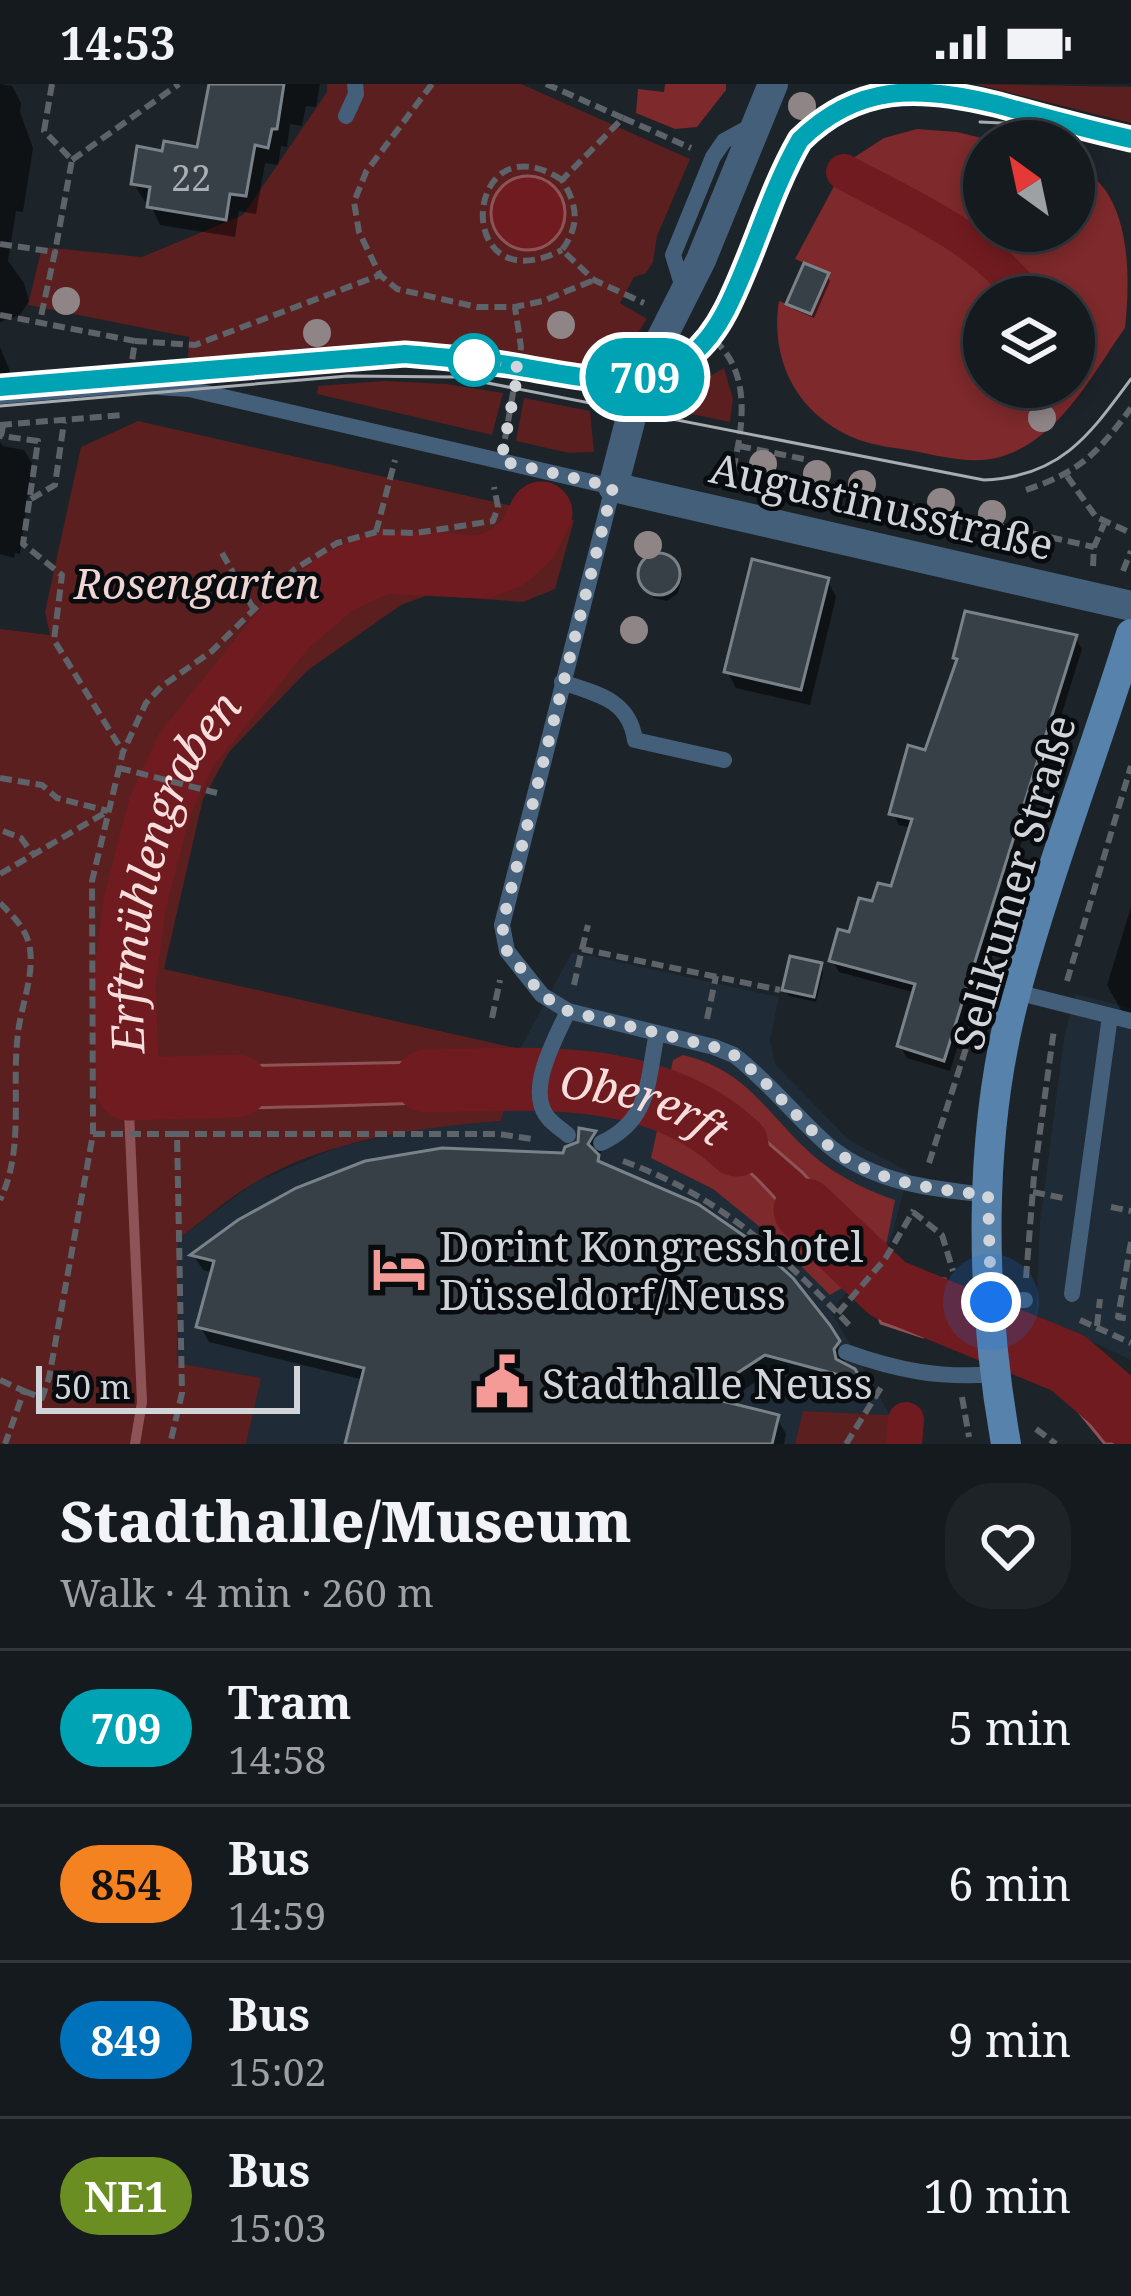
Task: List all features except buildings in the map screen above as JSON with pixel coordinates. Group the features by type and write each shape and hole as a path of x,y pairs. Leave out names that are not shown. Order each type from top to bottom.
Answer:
{"street":[{"path":"613,487 640,379 678,304 773,84"},
{"name":"Augustinusstraße","path":"613,487 1131,606"},
{"name":"Selikumer Straße","path":"1006,1444 994,1366 988,1195 1000,1066 1016,992 1131,634"}],"lane":[{"path":"346,116 356,94 355,84"},
{"path":"0,396 128,385 189,389 613,487 502,925 507,951 542,995 568,1011 734,1055 832,1148 874,1173 921,1188 988,1195"},
{"path":"562,682 612,699 633,724 635,740 724,760"},
{"path":"1016,992 1131,1021"},
{"path":"568,1011 547,1061 539,1099 546,1117 568,1135"},
{"path":"1072,1294 1110,1016"},
{"path":"601,1143 623,1132 640,1112 657,1033"},
{"path":"991,1308 1025,1300"},
{"path":"846,1352 894,1370 960,1377 994,1366"}],"path":[{"path":"52,84 44,131 71,160"},
{"path":"40,321 71,160 179,84"},
{"path":"432,84 366,172 354,202 359,232 380,275 397,289 477,308 515,307 594,280"},
{"path":"546,84 699,152"},
{"path":"562,181 623,118"},
{"path":"526,166 544,169 562,181 577,216 562,250 526,262 490,244 480,211 495,179 526,166"},
{"path":"0,244 55,252"},
{"path":"562,250 594,280 678,304 717,343 736,372 744,415 723,512"},
{"path":"0,315 135,341 195,345 380,275"},
{"path":"501,461 521,346 515,307"},
{"path":"128,385 135,341"},
{"path":"1026,490 1067,476 1102,447 1131,408"},
{"path":"29,500 55,485 64,422"},
{"path":"30,424 1,426 1,436 38,441 23,544 62,575 54,640 123,752"},
{"path":"376,532 401,438"},
{"path":"739,446 803,459"},
{"path":"734,466 1094,547"},
{"path":"1067,476 1096,518 1131,533"},
{"path":"0,1381 42,1398 49,1378 96,1134 92,880 123,752 146,703 160,687 212,651 295,569 337,543 376,532 416,533 493,521 498,507"},
{"path":"223,553 253,608"},
{"path":"1025,1300 1034,1176 1053,1032 1131,766"},
{"path":"119,768 217,793"},
{"path":"0,778 42,785 57,798 108,811"},
{"path":"0,874 108,811"},
{"path":"3,831 21,838 33,854"},
{"path":"0,903 21,923 30,949 17,1034 16,1124 8,1184 0,1200"},
{"path":"568,1011 588,925"},
{"path":"582,949 780,990"},
{"path":"702,1044 716,976"},
{"path":"96,1134 500,1134 544,1140"},
{"path":"170,1444 182,1393 177,1134"},
{"path":"615,1158 706,1198 759,1236 894,1370 846,1444"},
{"path":"838,1313 885,1259 913,1212 942,1235 956,1277"},
{"path":"1131,1242 1118,1317 1131,1319"},
{"path":"1097,1326 1099,1304"},
{"path":"5,1444 25,1391"},
{"path":"1036,1429 1056,1444"}],"shaded area":[{"path":"665,84 726,84 726,90 697,127 675,129 636,113 638,89 664,92"},
{"path":"917,129 963,133 963,252 1095,252 1095,178 1107,192 1123,234 1128,283 1125,328 1095,373 1095,276 963,276 963,408 1068,408 1026,446 984,460 859,440 820,418 793,386 779,346 779,301 812,313 828,273 795,259 847,162 884,138"},
{"path":"528,176 554,187 565,213 554,239 528,250 502,239 491,213 502,187"},
{"path":"572,952 779,997 770,1040 775,1064 849,1140 909,1172 890,1242 831,1311 890,1415 803,1411 795,1444 246,1444 260,1378 177,1363 178,1239 255,1182 338,1147 421,1128 501,1121 520,1049"},
{"path":"1075,994 1131,1008 1131,1360 1036,1315 1040,1222 1064,1039"},
{"path":"683,1055 744,1085 829,1168 895,1200 887,1241 878,1253 802,1172 737,1116 669,1080 673,1060"},
{"path":"152,1057 184,1067 517,1060 507,1098 152,1111"},
{"path":"576,1063 627,1074 621,1101 569,1094"},
{"path":"669,1080 704,1091 737,1116 802,1172 878,1253 854,1281 746,1169 711,1143 660,1117"},
{"path":"660,1117 711,1143 746,1169 854,1281 830,1295 770,1235 713,1189 651,1158"},
{"path":"889,1271 945,1279 949,1319 943,1329 923,1337 881,1323 870,1294"},
{"path":"1034,1332 1083,1349 1131,1383 1131,1444 1105,1444 1063,1392 1040,1381"}],"green space":[{"path":"327,84 521,84 690,159 657,236 653,262 646,273 634,277 620,303 647,319 612,372 476,348 422,344 188,361 189,337 28,305 42,247 142,257 243,215 327,92"},
{"path":"975,84 1131,87 1131,123"},
{"path":"724,368 733,399 730,422 663,408 665,394 692,387"},
{"path":"384,381 503,393 492,435 317,394 318,386"},
{"path":"524,398 590,411 594,452 569,453 516,441"},
{"name":"Rosengarten","path":"138,421 574,520 555,589 523,602 428,595 401,605 308,670 229,752 203,799 164,969 520,1049 501,1121 406,1132 312,1156 244,1189 178,1239 177,1363 261,1378 246,1444 0,1444 0,629 50,635 45,612 81,447"},
{"path":"803,1411 890,1415 888,1444 795,1444"}],"waterway":[{"path":"844,172 966,240 1008,276"},
{"name":"Erftmühlengraben","path":"237,1086 128,1089 124,985 135,902 160,806 186,750 287,625 335,584 382,562 483,567 508,557 527,540 541,513"},
{"name":"Obererft","path":"426,1081 549,1080 630,1090 704,1120 737,1145"},
{"name":"Erftmühlengraben","path":"128,1089 142,1402 135,1444"},
{"name":"Obererft","path":"805,1210 888,1289 1068,1363 1131,1417"},
{"path":"904,1444 906,1420"}],"tram line":[{"name":"709","path":"0,387 405,354 460,358 592,382 640,379 679,363 710,336 732,298 800,140 814,123 845,102 883,88 922,87 1131,139"},
{"path":"0,387 405,354 577,377 634,379 685,361 707,340 736,289 800,140 846,108 894,95 947,95 1131,139"},
{"path":"0,406 348,376 457,377 984,480 1010,477 1053,462 1086,435 1131,379"}],"place":[{"name":"Dorint Kongresshotel Düsseldorf/Neuss","path":"399,1269"},
{"name":"Stadthalle Neuss","path":"502,1382"}],"route":[{"path":"474,360 519,367 501,461 613,487 502,925 507,951 542,995 568,1011 734,1055 832,1148 874,1173 921,1188 988,1195 991,1302"}]}
